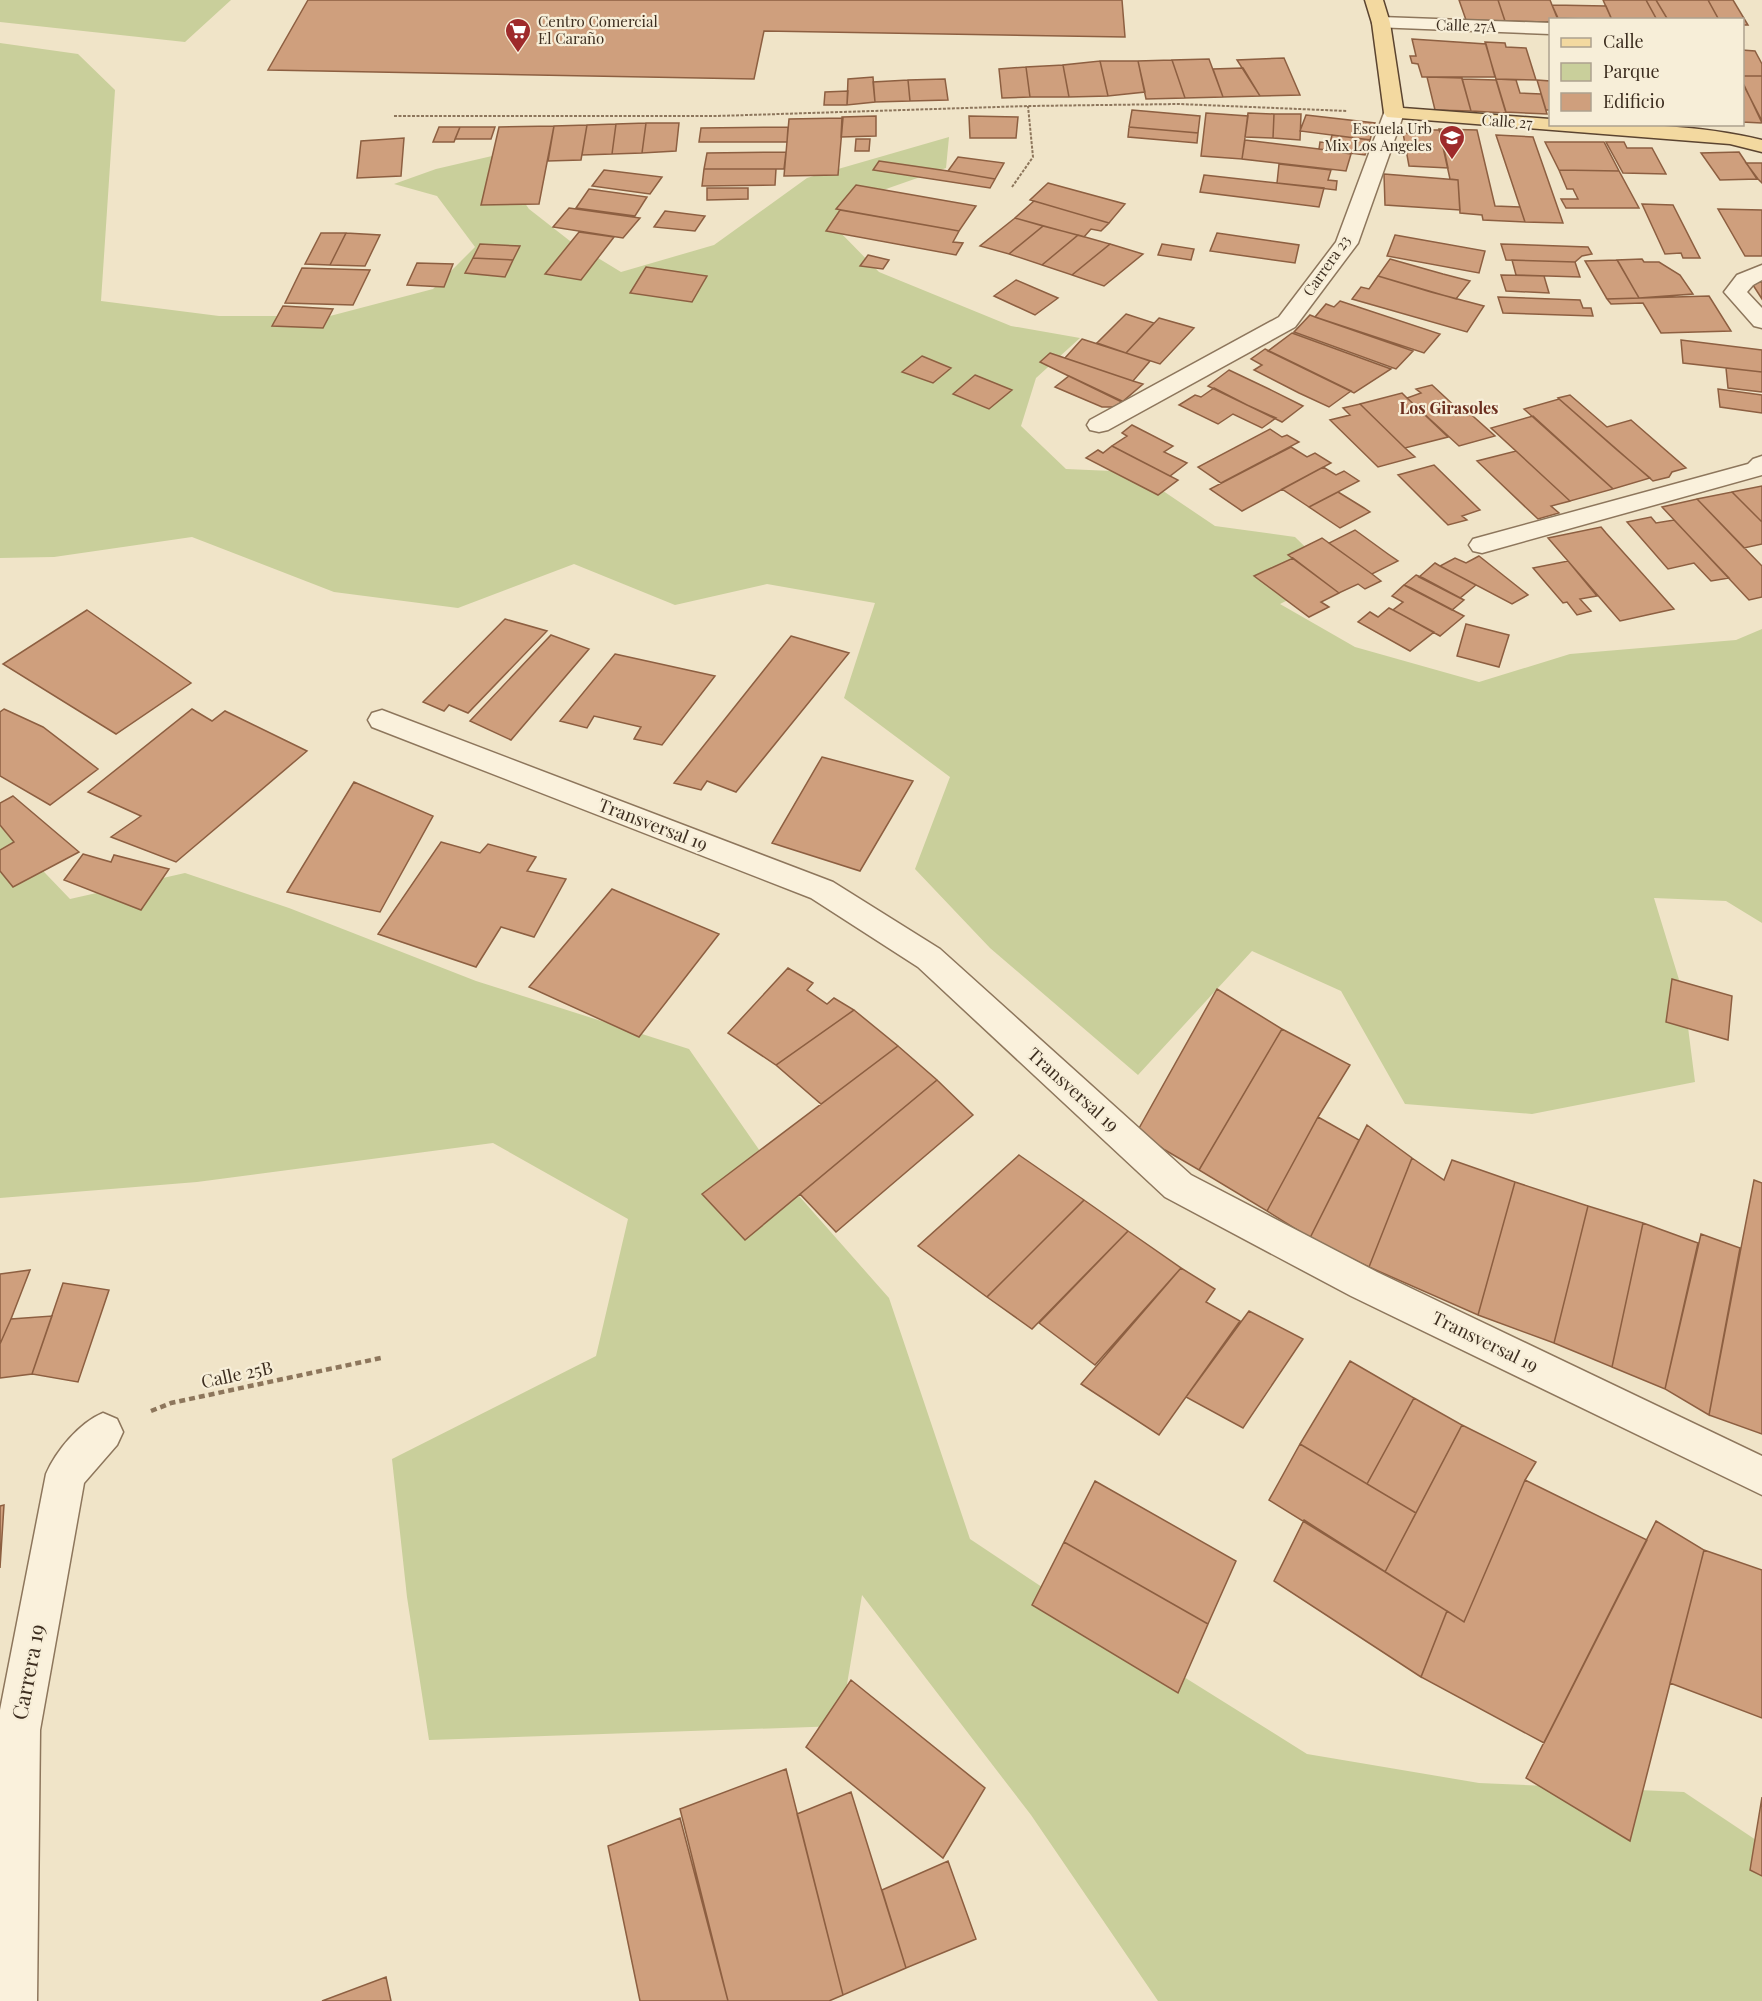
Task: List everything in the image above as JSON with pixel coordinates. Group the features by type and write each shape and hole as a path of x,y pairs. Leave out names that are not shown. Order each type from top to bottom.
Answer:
{"main road":[{"name":"Carrera 23","path":"1374,0 1381,23 1395,113"},
{"name":"Calle 27","path":"1395,113 1549,124"},
{"name":"Calle 27","path":"1569,126 1730,138 1762,146"}],"street":[{"name":"Calle 27A","path":"1381,23 1549,29"},
{"name":"Carrera 23","path":"1099,424 1287,322 1347,243 1395,113"},
{"path":"1762,272 1745,280 1735,292 1762,321"},
{"path":"1482,545 1757,469 1762,464"},
{"name":"Transversal 19","path":"382,720 822,890 929,958 1178,1186 1364,1284 1762,1476"},
{"name":"Carrera 19","path":"13,2001 18,1730 66,1474 102,1432"}],"path":[{"path":"394,116 717,116 1028,106 1179,104 1395,113"},
{"path":"1012,187 1033,157 1028,106"},
{"name":"Calle 25B","path":"102,1432 171,1403 381,1358"}],"green space":[{"path":"0,0 231,0 185,42 0,22"},
{"path":"0,43 78,54 115,90 101,301 219,316 330,316 433,289 475,247 437,196 394,184 436,169 492,156 529,209 570,241 621,272 714,245 807,178 949,137 946,168 866,196 837,229 879,272 1011,326 1080,338 1036,378 1021,426 1066,469 1135,472 1215,526 1295,537 1335,576 1280,604 1355,647 1479,682 1570,654 1736,640 1762,629 1762,923 1726,901 1654,898 1684,996 1695,1082 1532,1114 1405,1104 1341,991 1252,951 1138,1075 990,948 915,869 950,777 844,698 875,603 767,584 675,605 574,564 458,608 334,592 192,537 54,557 0,558"},
{"path":"0,826 70,899 185,873 289,908 476,981 689,1049 762,1154 889,1298 970,1539 1072,1607 1307,1754 1479,1783 1684,1792 1762,1844 1762,2001 1158,2001 1031,1815 862,1595 840,1726 429,1740 407,1597 392,1459 596,1356 628,1219 493,1143 197,1182 0,1198"}],"building":[{"name":"Centro Comercial El Caraño","path":"308,0 1122,0 1125,37 764,31 754,79 268,70"},
{"path":"1459,0 1498,0 1505,21 1466,20"},
{"path":"1498,0 1550,0 1557,18 1549,18 1549,22 1546,22 1505,21"},
{"path":"1603,0 1646,0 1656,18 1611,18"},
{"path":"1646,0 1656,0 1667,18 1656,18"},
{"path":"1656,0 1708,0 1718,18 1667,18"},
{"path":"1708,0 1733,0 1744,18 1718,18"},
{"path":"1552,5 1606,6 1611,18 1558,18"},
{"path":"1412,39 1486,44 1495,77 1422,77 1418,64 1412,63 1410,56 1416,56"},
{"path":"1485,42 1505,43 1506,47 1526,48 1536,80 1496,79"},
{"path":"1744,50 1755,51 1762,64 1762,76 1744,76"},
{"path":"1284,58 1300,95 1260,96 1237,60"},
{"path":"1209,59 1223,97 1185,98 1172,60"},
{"path":"1172,60 1185,98 1146,99 1138,61"},
{"path":"1100,61 1108,96 1069,97 1063,65"},
{"path":"1100,61 1138,61 1145,92 1108,96"},
{"path":"1063,65 1069,97 1030,97 1026,67"},
{"path":"1026,67 1030,97 1002,98 999,69"},
{"path":"1243,68 1260,96 1223,97 1213,69"},
{"path":"1744,76 1762,76 1762,121 1744,86"},
{"path":"873,77 875,102 847,105 848,79"},
{"path":"1427,77 1462,78 1471,111 1435,110"},
{"path":"945,79 948,100 910,101 908,80"},
{"path":"1462,79 1496,80 1506,113 1471,111"},
{"path":"1496,79 1516,80 1520,93 1541,94 1547,114 1506,112"},
{"path":"908,80 910,101 875,102 873,82"},
{"path":"1537,80 1549,81 1549,110 1546,110"},
{"path":"1744,85 1762,123 1744,122"},
{"path":"848,91 847,105 824,105 825,92"},
{"path":"1132,110 1200,116 1198,133 1129,127"},
{"path":"1206,113 1248,116 1242,159 1201,156"},
{"path":"1248,113 1274,114 1273,138 1245,137"},
{"path":"1274,114 1301,114 1300,140 1273,138"},
{"path":"1306,115 1375,123 1370,140 1300,131"},
{"path":"876,116 876,136 841,137 842,117"},
{"path":"969,116 1018,117 1016,138 970,138"},
{"path":"843,118 838,175 784,176 789,119"},
{"path":"646,123 642,153 612,154 616,124"},
{"path":"646,123 679,123 676,151 642,153"},
{"path":"616,124 612,154 582,155 587,125"},
{"path":"587,125 581,160 548,161 554,126"},
{"path":"554,126 539,204 481,205 499,127"},
{"path":"439,127 460,127 454,142 433,142"},
{"path":"460,127 495,127 491,139 455,139"},
{"path":"788,127 787,142 699,142 701,128"},
{"path":"1129,127 1198,133 1197,143 1128,137"},
{"path":"1439,129 1477,130 1495,206 1520,207 1525,222 1483,220 1482,215 1460,213 1458,180 1450,179"},
{"path":"1424,130 1440,130 1448,168 1409,166 1403,133 1424,135"},
{"path":"1332,135 1370,140 1365,155 1319,149 1320,142 1330,143"},
{"path":"1496,135 1533,137 1563,223 1525,222"},
{"path":"404,138 401,176 357,178 361,141"},
{"path":"856,139 870,139 869,151 855,151"},
{"path":"1245,140 1351,154 1346,171 1242,159"},
{"path":"1545,142 1604,142 1619,171 1559,170"},
{"path":"1606,142 1624,142 1627,148 1652,148 1666,174 1623,173"},
{"path":"786,152 784,169 704,169 707,153"},
{"path":"1739,152 1757,179 1720,180 1701,153"},
{"path":"958,157 1004,163 995,179 948,171"},
{"path":"879,161 995,179 990,188 873,170"},
{"path":"1746,163 1762,163 1762,183 1758,179"},
{"path":"1279,164 1331,170 1328,180 1337,181 1336,190 1277,183"},
{"path":"704,169 776,169 775,185 702,186"},
{"path":"604,170 662,177 650,194 592,186"},
{"path":"1559,170 1619,171 1639,208 1566,208 1561,199 1578,199 1573,189 1567,189"},
{"path":"1384,174 1458,180 1460,210 1385,205"},
{"path":"1204,175 1324,188 1319,207 1200,192"},
{"path":"1048,183 1125,204 1109,223 1030,200"},
{"path":"856,185 976,206 959,231 836,209"},
{"path":"707,188 748,188 748,199 707,200"},
{"path":"589,189 647,197 635,216 576,208"},
{"path":"1034,201 1109,223 1101,231 1091,229 1084,237 1015,218"},
{"path":"1642,204 1673,205 1700,258 1683,258 1681,253 1665,254"},
{"path":"569,208 640,218 623,238 553,227"},
{"path":"1718,209 1762,210 1762,256 1745,256"},
{"path":"840,210 959,231 953,242 963,243 956,255 826,231"},
{"path":"665,211 705,216 695,231 654,227"},
{"path":"1015,218 1043,226 1009,254 980,246"},
{"path":"1043,226 1078,235 1042,265 1009,254"},
{"path":"579,232 614,237 581,280 545,274"},
{"path":"321,233 346,233 330,265 305,264"},
{"path":"346,233 380,235 365,266 330,265"},
{"path":"1217,233 1299,245 1295,263 1210,251"},
{"path":"1078,235 1110,244 1072,275 1042,265"},
{"path":"1395,235 1485,251 1479,273 1387,256"},
{"path":"480,244 520,246 513,260 473,258"},
{"path":"1110,244 1143,254 1104,286 1072,275"},
{"path":"1162,244 1194,249 1191,260 1158,255"},
{"path":"1501,244 1588,247 1592,254 1582,256 1575,262 1506,260"},
{"path":"868,255 889,260 883,269 860,266"},
{"path":"473,258 513,260 505,277 465,273"},
{"path":"1390,259 1470,281 1456,299 1378,276"},
{"path":"1642,259 1644,262 1659,262 1680,275 1693,294 1639,298 1617,260"},
{"path":"1512,260 1575,262 1580,277 1516,275"},
{"path":"1617,260 1639,298 1607,299 1585,261"},
{"path":"417,263 453,264 444,287 407,285"},
{"path":"646,267 707,276 692,302 630,293"},
{"path":"302,268 370,270 353,305 285,303"},
{"path":"1501,275 1544,276 1549,293 1506,291"},
{"path":"1378,276 1484,306 1467,332 1352,299 1361,287 1369,289"},
{"path":"1016,280 1058,298 1035,315 994,296"},
{"path":"1751,282 1762,282 1762,299"},
{"path":"1709,296 1731,331 1661,333 1643,303 1611,304 1607,299"},
{"path":"1498,297 1580,300 1583,308 1591,308 1593,316 1503,313"},
{"path":"1340,301 1440,334 1424,353 1315,317 1326,304 1334,307"},
{"path":"283,306 333,309 323,328 272,326"},
{"path":"1126,314 1154,323 1126,353 1097,343"},
{"path":"1310,315 1413,351 1396,369 1294,332"},
{"path":"1159,318 1194,328 1160,364 1126,353"},
{"path":"1292,333 1391,369 1354,393 1268,351"},
{"path":"1082,339 1150,361 1133,381 1065,358"},
{"path":"1681,340 1762,350 1762,372 1683,363"},
{"path":"1265,349 1351,391 1329,407 1299,393 1254,370 1262,365 1251,359"},
{"path":"1050,353 1143,384 1122,402 1040,362"},
{"path":"922,356 951,368 933,383 902,372"},
{"path":"1726,368 1762,372 1762,392 1728,388"},
{"path":"1229,370 1303,406 1282,422 1208,386"},
{"path":"975,375 1012,390 989,409 953,394"},
{"path":"1069,376 1122,402 1114,407 1102,407 1055,387"},
{"path":"1432,385 1459,410 1465,409 1495,436 1459,446 1407,398 1421,393 1416,389"},
{"path":"1214,388 1276,418 1262,428 1233,414 1218,424 1179,405 1195,395 1201,397"},
{"path":"1718,389 1762,395 1762,413 1720,407"},
{"path":"1402,393 1448,437 1405,448 1360,404"},
{"path":"1570,395 1607,427 1631,420 1686,468 1672,472 1669,477 1653,481 1558,398"},
{"path":"1559,399 1650,478 1613,489 1524,409"},
{"path":"1360,404 1415,457 1378,467 1330,420 1350,415 1343,408"},
{"path":"1533,416 1613,489 1570,501 1491,428"},
{"path":"1132,425 1173,446 1164,452 1187,463 1170,476 1112,446 1127,436 1122,433"},
{"path":"1270,429 1282,437 1287,435 1299,442 1221,483 1198,467"},
{"path":"1112,446 1178,480 1158,495 1086,458 1098,450 1103,453"},
{"path":"1291,447 1307,457 1315,453 1331,463 1242,511 1210,489"},
{"path":"1516,451 1570,501 1551,506 1559,513 1538,519 1477,461"},
{"path":"1434,465 1480,510 1462,516 1467,520 1448,525 1398,475"},
{"path":"1323,467 1336,475 1344,471 1359,481 1309,507 1282,489"},
{"path":"1762,486 1762,522 1732,492"},
{"path":"1338,492 1370,512 1340,528 1309,507"},
{"path":"1732,492 1762,522 1762,544 1744,548 1697,499"},
{"path":"1697,499 1762,566 1762,597 1749,600 1662,507"},
{"path":"1651,517 1656,523 1674,520 1729,578 1711,581 1694,563 1668,569 1627,522"},
{"path":"1601,527 1674,609 1620,621 1548,538"},
{"path":"1355,530 1398,561 1372,574 1329,543"},
{"path":"1322,538 1381,581 1365,589 1358,584 1339,593 1288,555"},
{"path":"1479,556 1528,595 1512,604 1440,566 1455,558 1466,563"},
{"path":"1293,558 1339,593 1321,602 1329,607 1309,617 1254,576"},
{"path":"1568,561 1597,596 1580,599 1591,611 1577,615 1567,602 1563,603 1533,568"},
{"path":"1435,563 1476,585 1460,598 1419,577"},
{"path":"1416,575 1464,600 1452,610 1404,585"},
{"path":"1404,585 1464,616 1440,636 1393,610 1403,602 1392,596"},
{"path":"1389,608 1434,632 1410,651 1358,622 1370,612 1378,617"},
{"path":"87,610 191,683 116,734 3,664"},
{"path":"505,619 547,631 468,713 449,705 444,711 423,702"},
{"path":"1466,624 1509,635 1499,667 1457,656"},
{"path":"551,635 589,649 511,740 470,721"},
{"path":"791,636 849,653 736,792 707,781 701,790 674,783"},
{"path":"615,654 715,676 662,745 634,739 641,727 594,716 587,728 560,721"},
{"path":"4,709 43,727 98,769 50,805 0,776 0,712"},
{"path":"192,709 212,721 225,711 307,751 176,862 111,837 141,816 88,792"},
{"path":"822,757 913,781 860,871 772,843"},
{"path":"354,782 433,816 380,912 287,892"},
{"path":"13,796 79,852 13,887 0,871 0,850 14,842 0,825 0,803"},
{"path":"441,842 480,853 488,844 536,857 527,871 566,879 534,937 501,927 476,967 378,934"},
{"path":"83,854 111,862 114,855 169,869 141,910 64,880"},
{"path":"612,889 719,934 639,1037 529,987"},
{"path":"788,968 813,983 807,990 827,1004 834,998 854,1010 776,1065 728,1033"},
{"path":"1672,979 1732,996 1728,1040 1666,1022"},
{"path":"1217,989 1282,1029 1199,1170 1165,1150 1138,1130"},
{"path":"854,1010 898,1046 821,1104 776,1065"},
{"path":"1282,1029 1350,1065 1318,1117 1267,1211 1199,1170"},
{"path":"898,1046 937,1080 745,1240 702,1194"},
{"path":"937,1080 973,1115 836,1232 800,1194"},
{"path":"1318,1117 1359,1140 1310,1238 1267,1211"},
{"path":"1367,1125 1412,1158 1369,1267 1310,1238"},
{"path":"1019,1155 1084,1200 987,1297 918,1246"},
{"path":"1412,1158 1444,1180 1452,1160 1515,1182 1478,1315 1369,1267"},
{"path":"1754,1180 1762,1183 1762,1434 1709,1415"},
{"path":"1515,1182 1588,1206 1554,1343 1478,1315"},
{"path":"1084,1200 1128,1231 1032,1329 987,1297"},
{"path":"1588,1206 1643,1223 1612,1367 1554,1343"},
{"path":"1643,1223 1698,1243 1665,1389 1612,1367"},
{"path":"1128,1231 1181,1268 1095,1365 1039,1323"},
{"path":"1701,1234 1740,1248 1709,1415 1665,1389"},
{"path":"1181,1268 1215,1289 1206,1302 1240,1321 1159,1435 1081,1384"},
{"path":"30,1270 11,1319 0,1344 0,1274"},
{"path":"63,1283 109,1290 78,1382 32,1374"},
{"path":"1249,1311 1303,1339 1243,1428 1186,1397"},
{"path":"52,1316 32,1374 0,1378 0,1344 11,1319"},
{"path":"1350,1361 1414,1398 1367,1484 1300,1444"},
{"path":"1414,1398 1462,1425 1416,1513 1367,1484"},
{"path":"1462,1425 1536,1462 1525,1480 1464,1622 1385,1572"},
{"path":"1300,1444 1416,1513 1385,1572 1269,1500"},
{"path":"1525,1480 1647,1540 1544,1743 1421,1677 1447,1611 1464,1622"},
{"path":"1095,1481 1236,1561 1208,1624 1064,1542"},
{"path":"4,1505 0,1568 0,1506"},
{"path":"1304,1520 1447,1611 1421,1677 1274,1581"},
{"path":"1656,1521 1704,1550 1630,1841 1526,1778"},
{"path":"1064,1542 1208,1624 1178,1693 1032,1605"},
{"path":"1704,1550 1762,1570 1762,1718 1670,1683"},
{"path":"851,1680 985,1788 943,1858 806,1747"},
{"path":"786,1769 843,1995 829,2001 728,2001 680,1809"},
{"path":"851,1792 906,1968 843,1995 797,1814"},
{"path":"1762,1797 1762,1876 1750,1870"},
{"path":"680,1818 728,2001 640,2001 608,1846"},
{"path":"948,1861 976,1939 906,1968 882,1890"},
{"path":"386,1977 391,2001 322,2001"}],"place":[{"name":"Centro Comercial El Caraño","path":"518,54"},
{"name":"Escuela Urb Mix Los Angeles","path":"1452,161"}],"district":[{"name":"Los Girasoles","path":"1449,408"}]}
